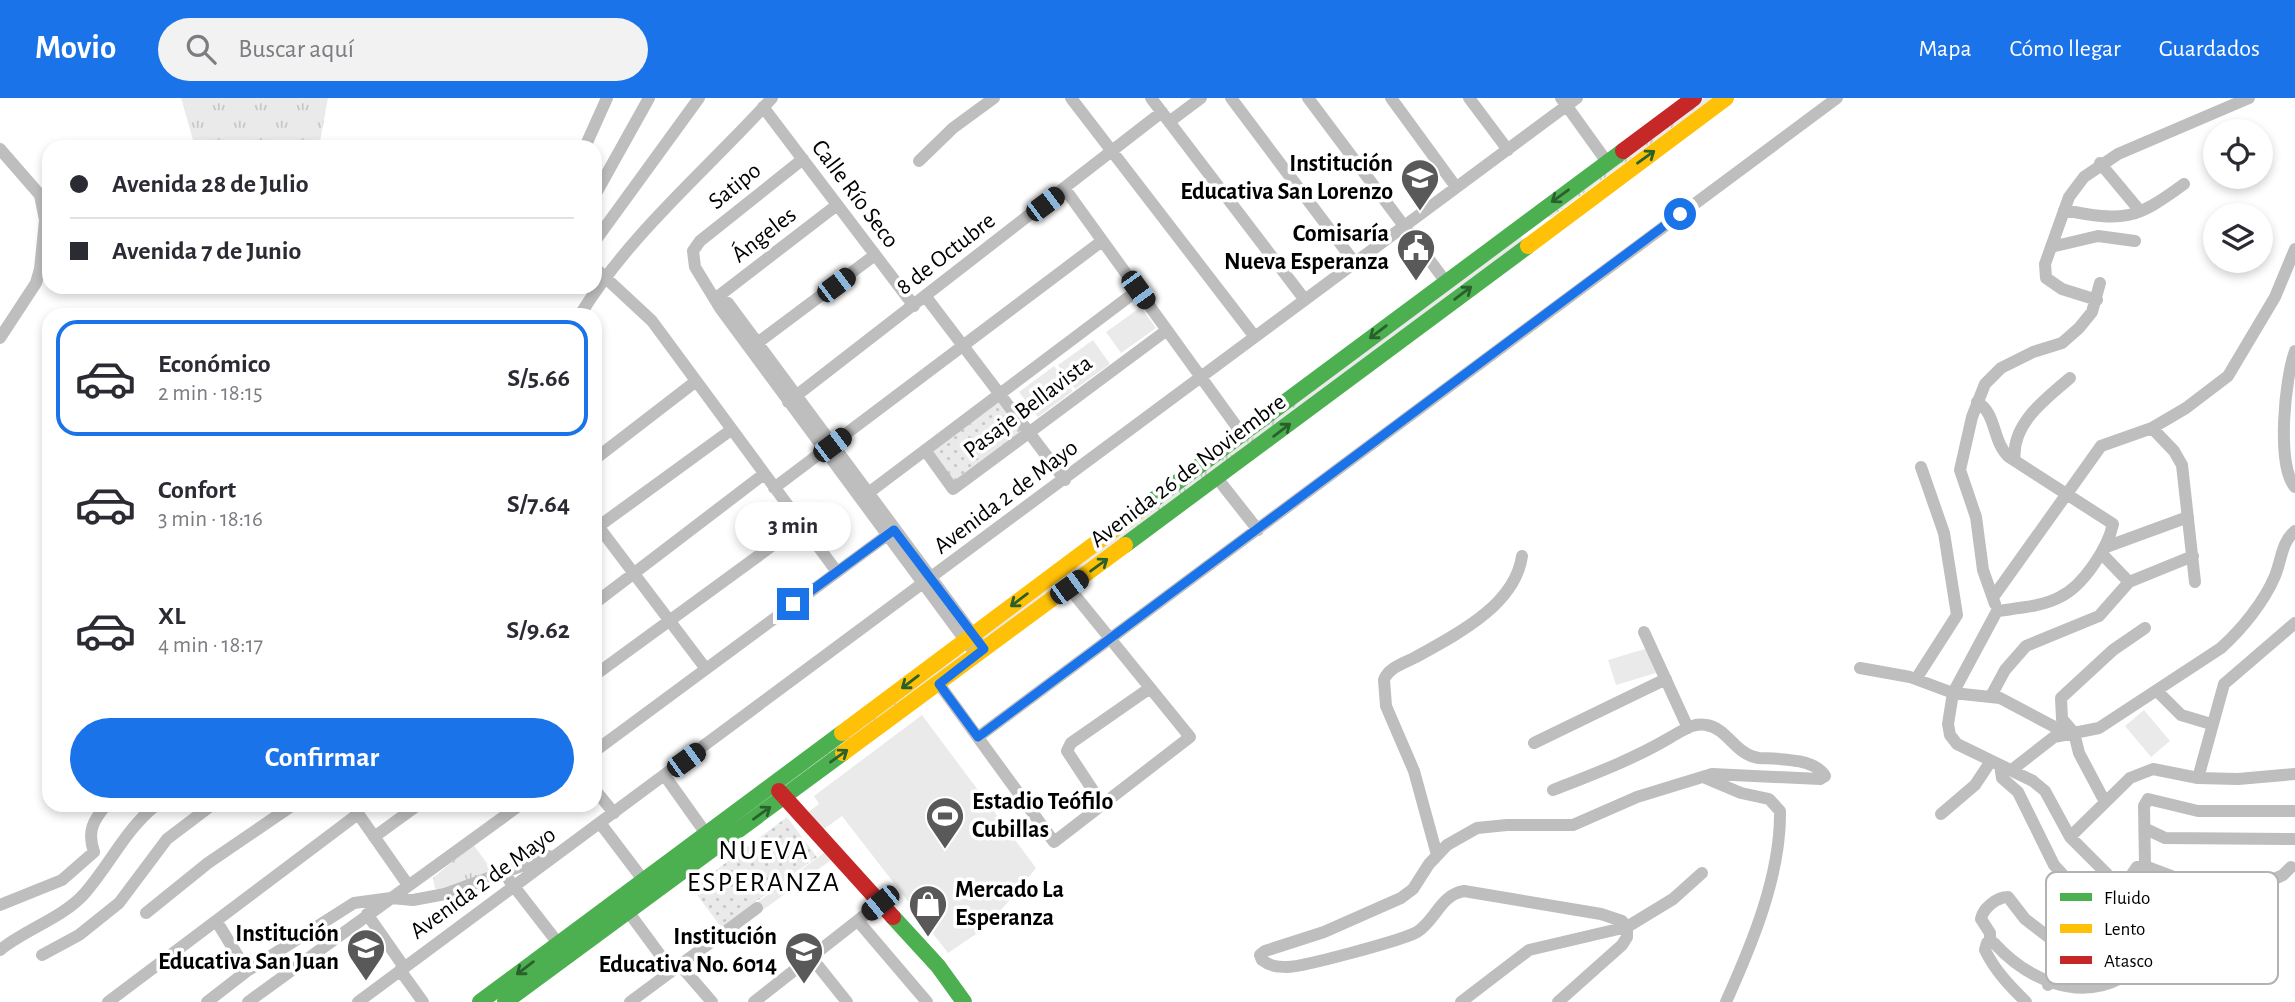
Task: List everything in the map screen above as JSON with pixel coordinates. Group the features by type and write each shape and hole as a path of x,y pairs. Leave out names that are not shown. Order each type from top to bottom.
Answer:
{"main road":[{"name":"Avenida 26 de Noviembre","path":"505,1002 624,906 779,791 968,638 1695,98"},
{"name":"Avenida 26 de Noviembre","path":"480,1002 558,943 624,906 644,881 707,835 779,791 939,684 1726,98"},
{"path":"1532,217 1544,233"},
{"path":"779,791 880,903 957,999"}],"street":[{"path":"587,140 607,98"},
{"path":"602,182 649,98"},
{"path":"602,232 699,98"},
{"path":"919,161 953,128 993,98"},
{"path":"1071,98 1255,337"},
{"path":"1152,98 1305,300"},
{"name":"8 de Octubre","path":"792,399 1111,152 1165,117 1201,98"},
{"path":"1231,98 1355,262"},
{"path":"1308,98 1446,282"},
{"path":"1391,98 1456,187"},
{"path":"1469,98 1508,150"},
{"path":"978,737 1837,98"},
{"path":"2096,300 2062,289 2046,278 2045,264 2064,210 2069,197 2084,177 2100,163 2249,98"},
{"path":"1568,101 1608,162"},
{"name":"Avenida 2 de Mayo","path":"358,1002 1202,378 1508,150 1568,101"},
{"path":"602,269 767,103"},
{"name":"Calle Río Seco","path":"767,103 803,159 914,306"},
{"path":"0,149 40,195 42,205"},
{"name":"Satipo","path":"716,298 695,267 692,259 694,247 803,159"},
{"path":"2100,163 2140,211"},
{"path":"2064,210 2108,219 2140,211 2184,184"},
{"path":"1065,189 1242,434"},
{"name":"Ángeles","path":"716,298 837,205"},
{"path":"2051,247 2098,236 2135,241"},
{"path":"774,488 1102,241"},
{"path":"1994,596 2101,446 2152,428 2186,408 2228,376 2275,297 2295,248"},
{"path":"0,338 36,283 42,249"},
{"path":"754,346 875,255"},
{"path":"602,273 652,321 837,572"},
{"path":"2100,283 2092,312 2062,343 2025,355 2001,368 1985,384 1977,402 1960,470 1976,517 1983,570 1997,611 1953,693 1950,735 1957,744 2001,765 2045,791 2070,837 2105,872"},
{"path":"864,496 1138,290"},
{"path":"926,297 1065,480"},
{"path":"716,298 728,303 754,346 792,399 980,652"},
{"name":"Pasaje Bellavista","path":"925,450 953,489 1167,330"},
{"path":"2295,351 2288,369 2285,438 2288,480 2295,487"},
{"path":"2015,461 2013,449 2019,430 2051,393 2070,378"},
{"path":"602,454 695,382"},
{"path":"1977,402 1987,410 2001,451 2112,522 2104,551"},
{"path":"2152,428 2174,451 2182,465 2195,582"},
{"path":"602,522 731,430"},
{"path":"1916,679 1957,615 1944,533 1921,467"},
{"path":"602,598 764,474"},
{"path":"1217,478 1258,530"},
{"path":"1997,611 2039,605 2062,597 2104,551 2188,517"},
{"path":"602,670 802,524"},
{"path":"1941,814 2001,765 2054,737 2099,728 2158,691 2235,635 2269,588 2285,541 2295,531"},
{"path":"602,533 706,668"},
{"path":"602,746 890,533"},
{"path":"2104,551 2129,582"},
{"path":"1437,855 1414,771 1387,706 1384,680 1396,667 1473,622 1494,605 1515,582 1522,556"},
{"path":"1990,696 2005,670 2026,646 2099,617 2129,582 2193,556"},
{"path":"939,684 1054,842 1190,737 1069,587"},
{"path":"2198,778 2224,684 2295,623"},
{"path":"2105,802 2062,719 2059,708 2061,698 2113,650 2145,628"},
{"path":"1644,632 1688,728"},
{"path":"1860,667 1916,679 1953,693 1990,696 2018,706 2071,733"},
{"path":"1534,743 1666,679"},
{"path":"1102,804 1067,751 1071,743 1150,688"},
{"path":"2158,691 2181,715 2211,724"},
{"path":"1553,790 1643,754 1688,728 1704,724 1712,726 1745,755 1804,764 1822,771 1825,776 1820,779 1702,776 1637,797 1573,825 1490,825 1477,828 1459,836 1437,855 1420,881 1401,898 1324,932 1260,955 1262,960 1276,967 1296,967 1410,936 1431,920 1451,895 1464,891 1601,914 1622,921 1627,937 1622,945 1558,1002"},
{"path":"2001,765 2002,778 2018,792 2060,872"},
{"path":"2070,837 2141,771 2153,769 2198,778 2238,779 2295,774"},
{"path":"665,776 707,835"},
{"path":"1702,776 1741,793 1769,799 1780,811 1780,836 1769,885 1740,971 1726,1002"},
{"path":"602,798 614,813"},
{"path":"2145,866 2144,806 2148,799 2198,811 2295,811"},
{"path":"0,905 75,872 94,852 90,840 91,824 100,812"},
{"path":"0,950 83,894 131,827 148,812"},
{"path":"42,955 79,935 119,903 167,839 203,812"},
{"path":"146,913 208,863 283,812"},
{"path":"108,1002 217,922 353,812"},
{"path":"356,812 408,885"},
{"path":"374,837 408,812"},
{"path":"248,1002 510,812"},
{"path":"600,823 644,881"},
{"path":"2146,830 2165,838 2295,839"},
{"path":"207,1002 247,971 354,903 391,898 413,900 445,894 565,849"},
{"path":"2134,872 2137,867 2145,866 2160,872"},
{"path":"2278,878 2291,866"},
{"path":"504,873 558,943"},
{"path":"1461,1002 1530,950 1626,928 1673,899 1702,873"},
{"path":"2026,1002 2002,978 1990,960 1985,950 1990,942 1990,933 1981,915 2000,898 2008,897 2025,919 2046,935"},
{"path":"754,1002 880,903"},
{"path":"624,906 676,968 712,1002"},
{"path":"630,1002 757,908"},
{"path":"367,914 423,1002"},
{"path":"858,921 927,1002"},
{"path":"217,922 247,971"},
{"path":"1990,942 2046,984"},
{"path":"811,957 846,1002"},
{"path":"2048,985 2081,991 2097,990 2110,984"}],"green space":[{"path":"181,98 328,98 320,140 193,140"},
{"path":"1704,98 1713,98 1550,218 1548,215"},
{"path":"1520,236 1523,240 982,644 978,639"},
{"path":"1141,307 1156,328 1121,353 1106,332"},
{"path":"1093,340 1110,364 1075,389 1058,365"},
{"path":"1054,366 1073,391 1038,417 1019,392"},
{"path":"1001,398 1024,429 953,484 931,452"},
{"path":"1648,648 1656,673 1616,685 1608,660"},
{"path":"962,650 965,654 788,784 786,781"},
{"path":"2144,710 2170,741 2151,757 2125,726"},
{"name":"Estadio Teófilo Cubillas","path":"922,715 1036,868 988,926 948,953 842,816 821,831 807,813 819,804 814,796"},
{"path":"787,817 817,857 721,927 692,888"},
{"path":"473,844 494,873 440,891 435,888 433,878"},
{"path":"825,852 831,860 763,910 757,903"}],"traffic: fast":[{"path":"1148,504 1623,151"},
{"path":"1125,545 1528,246"},
{"path":"480,1002 842,733"},
{"path":"505,1002 843,753"},
{"path":"893,917 938,966 964,1002"}],"traffic: slow":[{"path":"1528,246 1726,98"},
{"path":"842,733 1148,504"},
{"path":"843,753 1125,545"}],"traffic: jam":[{"path":"1623,151 1694,98"},
{"path":"779,791 893,917"}],"place":[{"name":"Institución Educativa San Lorenzo","path":"1420,212"},
{"name":"Comisaría Nueva Esperanza","path":"1416,282"},
{"name":"Estadio Teófilo Cubillas","path":"945,850"},
{"name":"Mercado La Esperanza","path":"928,938"},
{"name":"Institución Educativa San Juan","path":"366,982"},
{"name":"Institución Educativa No. 6014","path":"804,985"}],"district":[{"name":"NUEVA ESPERANZA","path":"764,867"}],"route":[{"path":"793,604 894,530 984,649 939,684 978,737 1410,418 1680,214"}]}
